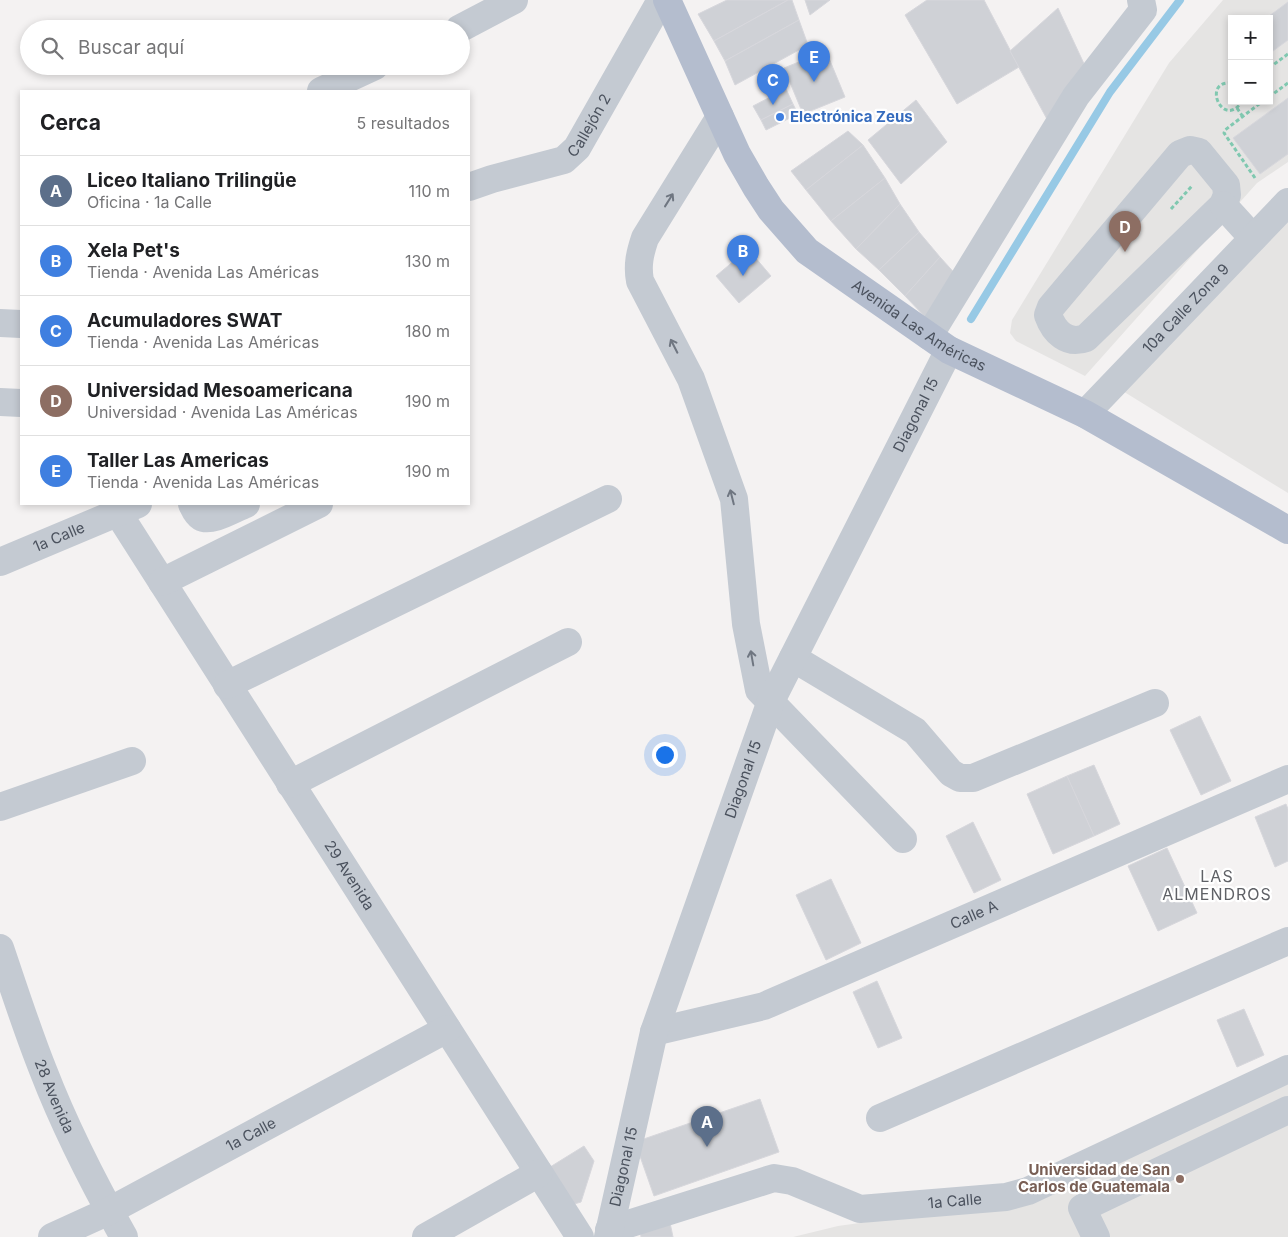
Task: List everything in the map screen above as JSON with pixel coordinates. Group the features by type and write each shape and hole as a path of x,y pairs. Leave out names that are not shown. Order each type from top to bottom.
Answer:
{"main road":[{"name":"Avenida Las Américas","path":"668,0 737,154 771,210 807,251 939,343 1085,414 1288,530"}],"street":[{"path":"470,23 514,0"},
{"name":"Callejón 2","path":"470,187 564,160 577,148 661,0"},
{"name":"Diagonal 15","path":"608,1234 654,1032 771,701 793,658 939,343 1076,96 1143,10 1140,0"},
{"path":"323,90 356,75"},
{"path":"720,117 645,238 639,254 638,269 640,282 691,379 734,499 746,624 757,684 763,696 771,701 903,839"},
{"path":"1190,150 1199,152 1226,185 1227,195 1223,205 1086,338 1078,342 1070,340 1057,332 1051,324 1048,315 1052,307 1180,154 1190,150"},
{"name":"10a Calle Zona 9","path":"1085,414 1288,202"},
{"path":"1223,205 1254,238"},
{"path":"0,323 20,324"},
{"path":"0,402 20,403"},
{"path":"227,685 608,499"},
{"path":"193,505 197,513 206,519 213,518 244,505"},
{"path":"162,582 317,505"},
{"name":"29 Avenida","path":"128,509 162,582 580,1237"},
{"name":"1a Calle","path":"0,562 128,509"},
{"path":"290,784 568,642"},
{"path":"793,658 915,731 951,773 960,778 973,778 1155,703"},
{"path":"0,807 132,761"},
{"name":"Calle A","path":"654,1032 764,1006 1288,779"},
{"path":"880,1118 1288,941"},
{"name":"28 Avenida","path":"0,948 56,1104 109,1211 124,1237"},
{"name":"1a Calle","path":"52,1237 109,1211 447,1029"},
{"name":"1a Calle","path":"608,1234 774,1178 792,1181 850,1206 868,1209 1006,1197 1028,1191 1288,1069"},
{"path":"1082,1208 1288,1110"},
{"path":"426,1237 539,1173"},
{"path":"1065,1173 1096,1237"}],"path":[{"path":"1273,65 1288,54"},
{"path":"1228,83 1221,85 1217,91 1215,98 1218,104 1223,109 1230,110 1237,108 1239,105"},
{"path":"1273,94 1288,83"},
{"path":"1255,178 1224,133 1225,130 1258,105"},
{"path":"1237,108 1243,117"}],"shaded area":[{"path":"1223,0 1288,0 1288,162 1257,183 1085,376 1016,341 1010,333 1012,320 1169,63"},
{"path":"1288,207 1288,493 1113,385"},
{"name":"Universidad de San Carlos de Guatemala","path":"1288,1083 1288,1237 793,1237 838,1226 1025,1200"}],"building":[{"path":"727,0 788,0 714,41 698,14"},
{"path":"788,0 792,0 799,20 725,61 714,41"},
{"path":"805,0 830,0 810,15"},
{"path":"927,0 984,0 1019,67 957,104 905,15"},
{"path":"1288,2 1288,40 1273,51 1273,15 1270,15"},
{"path":"1058,8 1086,68 1048,121 1010,51"},
{"path":"799,20 808,45 735,85 725,61"},
{"path":"826,51 845,97 803,114 784,68"},
{"path":"786,89 793,104 761,120 753,106"},
{"path":"1288,98 1288,154 1260,174 1233,138"},
{"path":"916,100 947,142 901,184 868,140"},
{"name":"Electrónica Zeus","path":"793,104 798,114 766,130 761,120"},
{"path":"848,131 863,145 806,190 791,171"},
{"path":"863,145 885,178 831,221 806,190"},
{"path":"885,178 900,204 856,249 831,221"},
{"path":"900,204 919,232 879,270 856,249"},
{"path":"919,232 940,257 905,296 879,270"},
{"path":"748,249 771,276 739,303 716,276"},
{"path":"940,257 959,278 928,320 905,296"},
{"path":"1200,716 1231,781 1201,795 1170,730"},
{"path":"1094,765 1120,824 1094,836 1067,776"},
{"path":"1067,776 1094,836 1053,854 1027,794"},
{"path":"1286,804 1288,809 1288,861 1275,867 1255,817"},
{"path":"973,822 1001,880 974,893 946,836"},
{"path":"1167,848 1197,913 1158,931 1128,866"},
{"path":"831,879 861,943 826,960 796,895"},
{"path":"877,981 902,1038 878,1048 853,992"},
{"path":"1244,1009 1264,1055 1237,1067 1217,1020"},
{"path":"760,1099 779,1152 654,1196 635,1142"},
{"path":"584,1146 594,1161 581,1202 564,1207 542,1172"},
{"path":"669,1218 673,1237 641,1237 640,1230"}],"waterway":[{"path":"971,319 1110,92 1180,0"}],"place":[{"name":"Taller Las Americas","path":"814,82"},
{"name":"Acumuladores SWAT","path":"773,105"},
{"name":"Electrónica Zeus","path":"780,117"},
{"name":"Universidad Mesoamericana","path":"1125,252"},
{"name":"Xela Pet's","path":"743,276"},
{"name":"Liceo Italiano Trilingüe","path":"707,1147"},
{"name":"Universidad de San Carlos de Guatemala","path":"1180,1179"}],"district":[{"name":"LAS ALMENDROS","path":"1217,885"}]}
